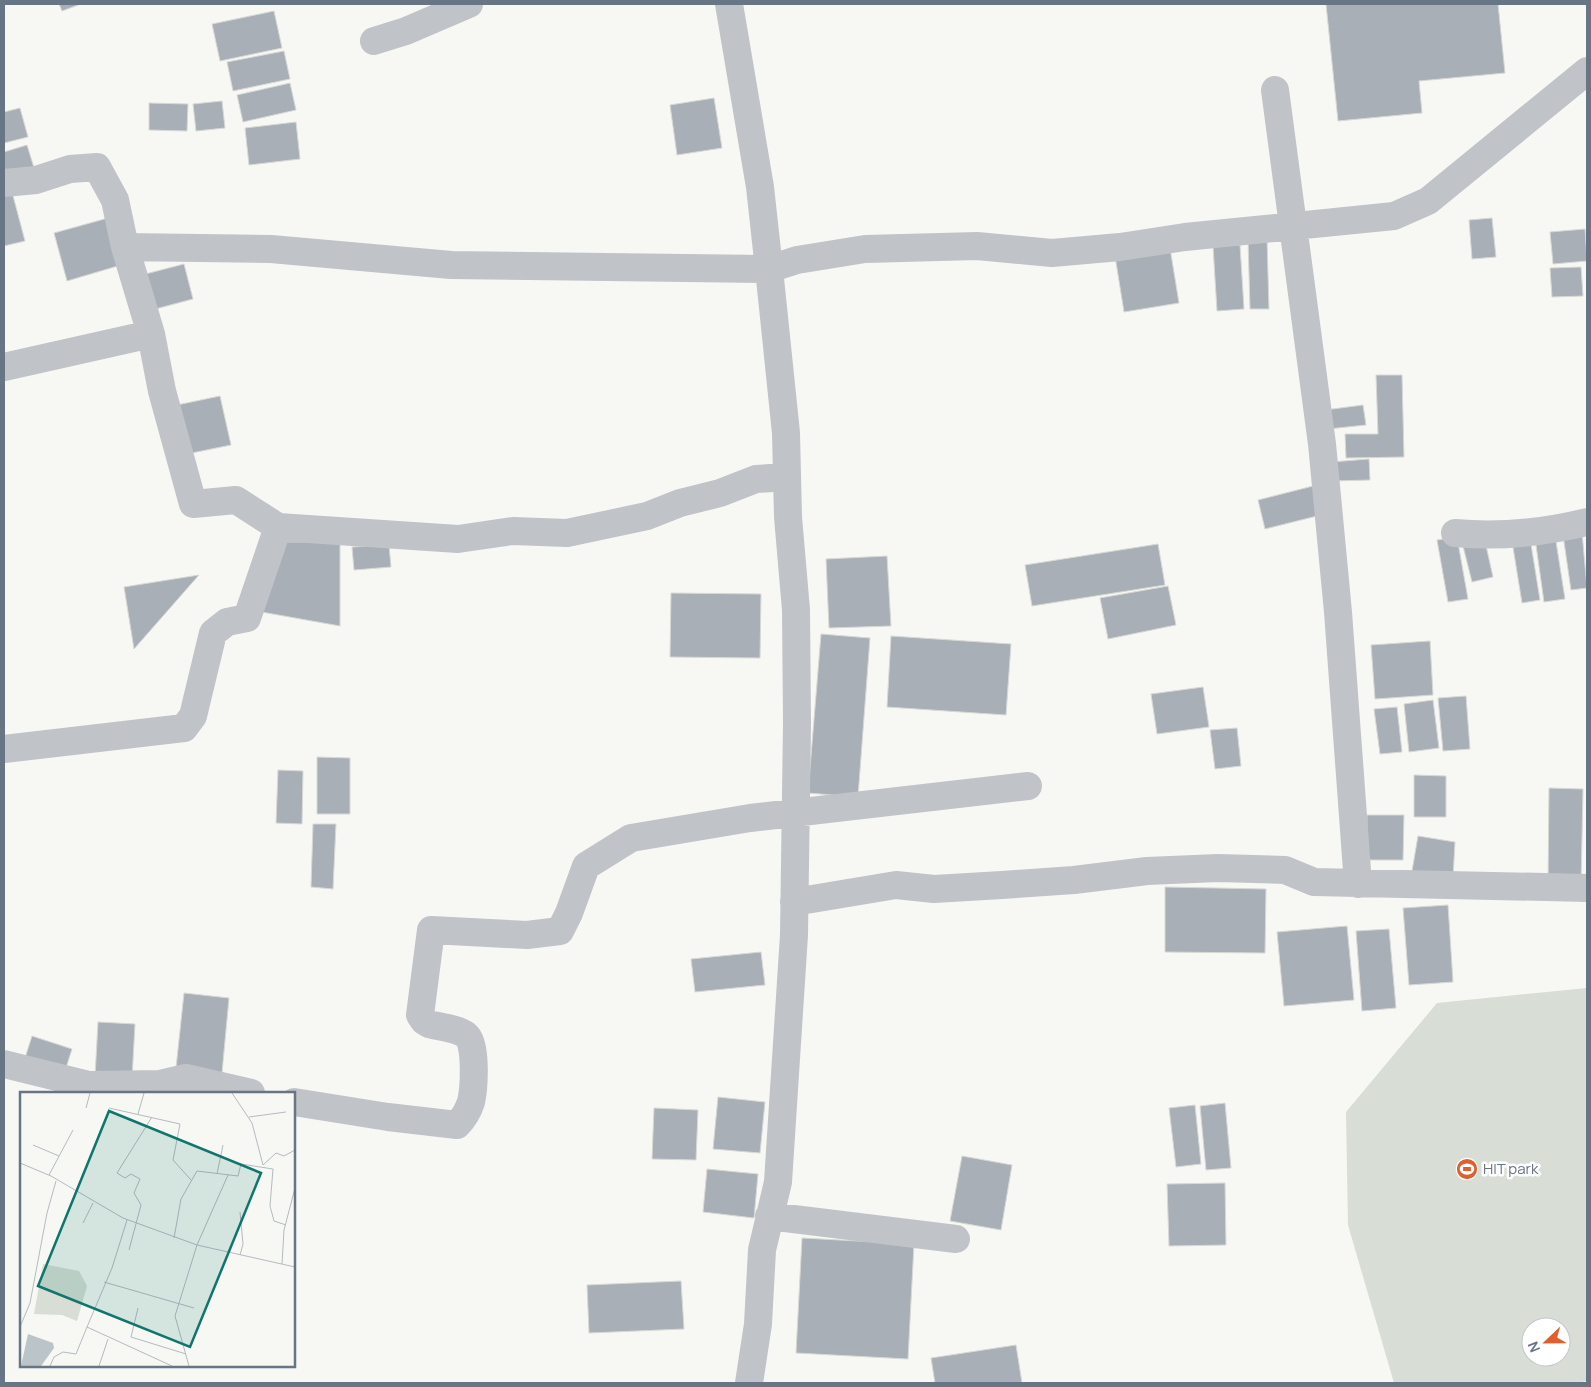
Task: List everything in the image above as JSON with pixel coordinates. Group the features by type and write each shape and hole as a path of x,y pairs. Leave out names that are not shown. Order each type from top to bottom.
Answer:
{"street":[{"path":"374,41 406,31 469,4"},
{"path":"729,4 760,187 786,432 787,477 796,610 794,902 778,1182 762,1250 758,1324 749,1383"},
{"path":"125,247 271,249 451,265 769,269 797,260 865,249 977,246 1052,253 1120,247 1185,237 1394,216 1428,201 1587,71"},
{"path":"1275,90 1323,454 1338,612 1358,884"},
{"path":"4,183 36,180 70,169 97,167 115,200 125,247 151,334 162,391 193,504 236,500 278,527 458,539 513,531 567,533 647,516 680,502 720,494 756,479 787,477"},
{"path":"4,367 151,334"},
{"path":"1455,533 1554,530 1587,522"},
{"path":"4,748 184,728 193,716 213,633 227,622 246,618 278,527"},
{"path":"295,1102 388,1117 457,1125 463,1119 471,1102 472,1047 471,1040 465,1034 429,1024 420,1015 431,930 527,935 560,931 569,913 586,866 631,838 694,826 795,812 1028,786"},
{"path":"794,902 896,885 934,889 1074,880 1147,871 1218,868 1286,870 1314,882 1587,888"},
{"path":"4,1064 89,1085 160,1084 186,1078 247,1092"},
{"path":"770,1216 956,1238"}],"shaded area":[{"name":"HIT park","path":"1587,988 1587,1381 1576,1383 1394,1383 1348,1225 1346,1112 1437,1003"}],"building":[{"path":"59,4 81,4 62,11"},
{"path":"1326,4 1498,4 1505,73 1419,81 1422,113 1338,121"},
{"path":"274,11 282,48 220,61 212,24"},
{"path":"284,51 290,79 233,91 227,62"},
{"path":"290,83 296,110 243,122 237,95"},
{"path":"714,98 722,148 677,155 670,105"},
{"path":"222,101 225,128 196,131 193,104"},
{"path":"149,103 188,104 187,131 149,130"},
{"path":"20,108 28,137 4,143 4,112"},
{"path":"296,122 300,159 249,165 245,128"},
{"path":"27,145 35,171 4,181 4,152"},
{"path":"12,192 25,241 4,246 4,194"},
{"path":"108,218 121,265 67,281 54,233"},
{"path":"1492,218 1496,257 1472,259 1469,220"},
{"path":"1585,229 1587,261 1553,264 1550,232"},
{"path":"1267,238 1269,309 1250,309 1248,239"},
{"path":"1240,245 1244,309 1217,311 1213,246"},
{"path":"1170,248 1179,303 1124,312 1115,256"},
{"path":"184,264 193,299 144,312 134,277"},
{"path":"1581,267 1583,296 1552,297 1550,268"},
{"path":"1376,375 1402,375 1404,457 1346,458 1345,434 1378,434"},
{"path":"220,396 231,445 187,454 177,405"},
{"path":"1363,405 1366,425 1328,429 1325,410"},
{"path":"1369,459 1370,480 1332,481 1331,462"},
{"path":"1313,486 1321,515 1265,529 1258,500"},
{"path":"1582,532 1587,588 1571,590 1563,535"},
{"path":"1555,535 1565,599 1544,602 1535,538"},
{"path":"1457,537 1468,599 1448,602 1437,540"},
{"path":"1530,538 1540,600 1522,603 1512,541"},
{"path":"1485,541 1493,577 1472,582 1463,546"},
{"path":"275,542 340,542 340,626 256,611"},
{"path":"1158,544 1165,585 1032,606 1025,565"},
{"path":"389,545 391,567 354,570 352,547"},
{"path":"887,556 891,626 829,628 826,559"},
{"path":"199,575 134,649 124,587"},
{"path":"1168,586 1176,625 1108,639 1100,598"},
{"path":"671,593 761,594 760,658 670,657"},
{"path":"821,634 870,638 858,797 808,793"},
{"path":"891,636 1011,644 1006,715 887,707"},
{"path":"1430,641 1433,695 1375,699 1371,645"},
{"path":"1203,687 1209,727 1157,734 1151,694"},
{"path":"1466,696 1470,749 1443,751 1438,698"},
{"path":"1433,700 1439,748 1409,752 1404,704"},
{"path":"1397,707 1402,752 1380,754 1374,709"},
{"path":"1237,728 1241,766 1215,769 1210,730"},
{"path":"317,757 350,758 350,814 317,814"},
{"path":"278,770 303,771 302,824 276,823"},
{"path":"1414,775 1446,776 1446,817 1414,817"},
{"path":"1549,788 1583,789 1581,884 1548,883"},
{"path":"1367,815 1404,815 1403,860 1366,860"},
{"path":"313,824 336,824 333,889 311,887"},
{"path":"1418,836 1455,842 1453,878 1412,871"},
{"path":"1165,887 1266,889 1265,953 1165,952"},
{"path":"1448,905 1453,982 1409,985 1403,908"},
{"path":"1347,926 1354,1000 1284,1006 1277,932"},
{"path":"1389,929 1396,1008 1362,1011 1356,931"},
{"path":"761,952 765,985 695,992 691,959"},
{"path":"184,993 229,998 222,1073 176,1068"},
{"path":"98,1022 135,1024 132,1079 95,1077"},
{"path":"32,1036 72,1049 64,1074 24,1061"},
{"path":"718,1097 765,1102 760,1153 713,1149"},
{"path":"1225,1103 1231,1168 1206,1170 1200,1106"},
{"path":"1195,1105 1201,1164 1176,1167 1169,1108"},
{"path":"654,1108 698,1110 696,1160 652,1159"},
{"path":"962,1156 1012,1165 1001,1230 950,1221"},
{"path":"707,1169 758,1174 754,1218 703,1212"},
{"path":"1225,1183 1226,1245 1169,1246 1167,1184"},
{"path":"802,1238 914,1244 908,1359 796,1353"},
{"path":"681,1281 684,1329 589,1333 587,1285"},
{"path":"1016,1345 1022,1383 935,1383 931,1358"}],"place":[{"name":"HIT park","path":"1467,1169"}]}
